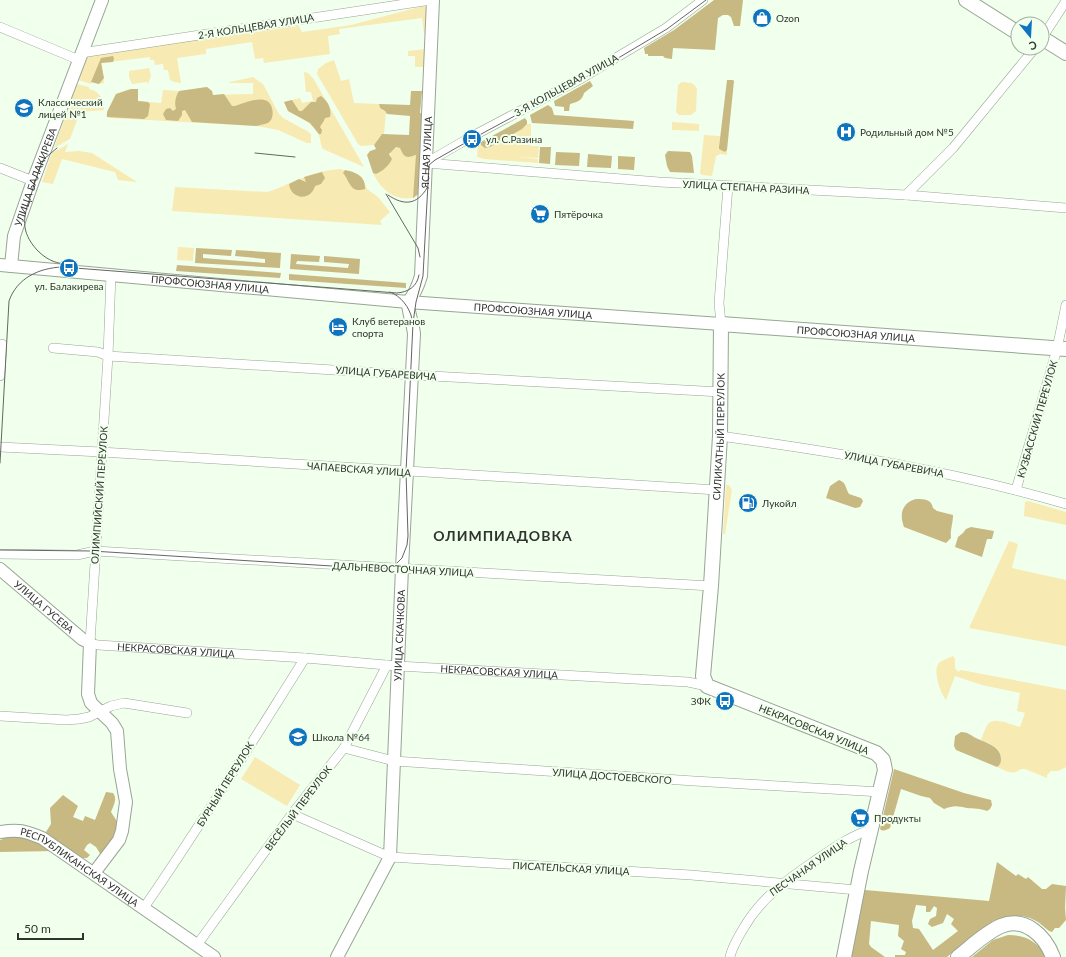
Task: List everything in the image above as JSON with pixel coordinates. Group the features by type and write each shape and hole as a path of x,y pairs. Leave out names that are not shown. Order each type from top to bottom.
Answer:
{"main road":[{"path":"966,0 1010,28"},
{"path":"981,0 1010,18"},
{"path":"1050,43 1066,53"},
{"path":"1050,53 1066,62"},
{"name":"ПРОФСОЮЗНАЯ УЛИЦА","path":"721,324 1061,349"},
{"name":"СИЛИКАТНЫЙ ПЕРЕУЛОК","path":"707,686 703,676 711,586 720,436 721,324"},
{"name":"НЕКРАСОВСКАЯ УЛИЦА","path":"707,686 876,753 883,760 885,770 881,792"},
{"path":"844,957 857,890 881,792"},
{"path":"958,957 993,930 1005,924 1011,923 1024,925 1034,930 1044,939 1053,957"}],"street":[{"name":"УЛИЦА БАЛАКИРЕВА","path":"5,266 33,181 102,0"},
{"name":"2-Я КОЛЬЦЕВАЯ УЛИЦА","path":"80,56 432,0"},
{"name":"ЯСНАЯ УЛИЦА","path":"408,302 416,291 421,276 432,0"},
{"name":"3-Я КОЛЬЦЕВАЯ УЛИЦА","path":"426,163 595,70 666,28 703,0"},
{"path":"1050,26 1066,1"},
{"path":"0,27 80,56"},
{"path":"906,195 953,148 1028,56"},
{"name":"УЛИЦА СТЕПАНА РАЗИНА","path":"426,163 582,176 728,186 906,195 1066,208"},
{"path":"0,168 33,181"},
{"name":"СИЛИКАТНЫЙ ПЕРЕУЛОК","path":"721,324 719,303 728,186"},
{"name":"ПРОФСОЮЗНАЯ УЛИЦА","path":"5,266 111,274 408,302 721,324"},
{"name":"ОЛИМПИЙСКИЙ ПЕРЕУЛОК","path":"94,873 120,838 125,810 125,795 120,769 117,731 115,726 91,702 88,694 95,551 108,356 111,274"},
{"name":"УЛИЦА СКАЧКОВА","path":"337,957 390,857 394,762 393,665 402,568 413,375 414,334 413,323 408,309 408,302"},
{"name":"КУЗБАССКИЙ ПЕРЕУЛОК","path":"1016,490 1061,349 1066,305"},
{"path":"0,376 2,344"},
{"name":"УЛИЦА ГУБАРЕВИЧА","path":"53,348 98,352 108,356 721,392"},
{"name":"УЛИЦА ГУБАРЕВИЧА","path":"720,436 827,451 870,459 1016,490 1066,504"},
{"name":"ЧАПАЕВСКАЯ УЛИЦА","path":"0,447 717,490"},
{"path":"0,554 77,555 95,551"},
{"name":"ДАЛЬНЕВОСТОЧНАЯ УЛИЦА","path":"95,551 711,586"},
{"name":"УЛИЦА ГУСЕВА","path":"0,569 82,639 90,643"},
{"name":"НЕКРАСОВСКАЯ УЛИЦА","path":"90,643 98,645 393,665 688,682 707,686"},
{"name":"БУРНЫЙ ПЕРЕУЛОК","path":"143,909 190,842 214,801 306,658"},
{"name":"ВЕСЁЛЫЙ ПЕРЕУЛОК","path":"197,945 292,814 344,748 393,665"},
{"path":"0,716 66,720 79,719 111,706 124,703 187,713"},
{"name":"УЛИЦА ДОСТОЕВСКОГО","path":"344,748 394,762 881,792"},
{"name":"ПИСАТЕЛЬСКАЯ УЛИЦА","path":"292,814 390,857 691,875 857,890"},
{"name":"ПЕСЧАНАЯ УЛИЦА","path":"730,957 738,936 757,907 768,896 834,847 850,838 872,829"},
{"name":"РЕСПУБЛИКАНСКАЯ УЛИЦА","path":"0,832 13,830 24,831 42,838 197,945 210,956"}],"shaded area":[{"path":"714,0 743,0 740,26 734,26 731,17 728,15 723,15 718,18 715,50 673,48 672,59 665,58 663,56 648,56 648,54 645,54 644,48 674,30"},
{"path":"423,6 427,7 428,33 424,34 422,18 339,29 340,34 328,36 330,54 264,63 263,58 255,59 252,42 206,49 206,54 177,58 181,83 170,80 168,70 164,70 163,64 155,65 154,60 150,60 150,57 102,63 104,83 99,84 92,82 91,84 78,80 86,59 93,54 299,26 302,32 351,25"},
{"path":"426,49 424,67 415,67 415,56 408,56 408,51"},
{"path":"113,56 113,62 101,63 104,78 99,84 91,82 101,58"},
{"path":"334,60 341,81 349,79 354,103 379,104 380,108 386,112 384,134 380,136 374,145 361,146 358,144 317,74 318,69 326,63"},
{"path":"149,68 151,76 148,84 147,82 132,84 129,77 129,71"},
{"path":"304,72 308,73 313,78 364,167 323,149 319,136 312,126 305,120 288,111 284,102 300,98 302,103 313,101 311,92 306,92"},
{"path":"253,77 263,84 279,114 283,118 311,134 311,143 307,143 278,130 257,126 111,118 107,117 106,115 116,94 131,89 138,89 138,101 161,103 163,90 180,91 207,87 212,91 213,95 253,94 253,83 229,83"},
{"path":"727,80 734,81 727,150 725,152 719,149 719,147"},
{"path":"590,81 593,86 584,93 581,99 570,104 569,111 564,111 564,107 555,106 554,101"},
{"path":"682,82 692,83 697,88 696,111 691,115 679,115 676,112 678,85"},
{"path":"77,84 89,87 89,89 99,94 102,99 104,110 80,112 70,139 54,148"},
{"path":"207,87 212,91 213,95 224,94 232,106 256,100 270,103 273,114 271,120 268,123 257,126 192,122 185,110 182,111 182,115 178,121 166,120 163,114 166,109 170,108 173,111 176,109 175,104 179,91"},
{"path":"131,89 138,89 138,101 148,102 150,104 148,116 144,119 107,117 107,112 116,94"},
{"path":"411,91 422,91 420,113 423,114 420,193 413,198 416,155 408,157 400,148 396,147 389,154 392,159 390,163 376,174 373,173 367,155 370,151 376,149 374,145 382,134 409,135 410,116 387,114 380,108 379,104 410,105"},
{"path":"321,96 329,105 330,117 325,118 320,127 322,130 321,134 319,134 310,123 288,111 284,102 292,100 299,111 302,111 311,102 316,102 317,98"},
{"path":"548,105 552,108 554,115 634,121 633,129 532,123 530,115"},
{"path":"525,118 527,124 522,129 490,147 485,148 481,145 481,142"},
{"path":"672,122 699,124 699,131 672,130"},
{"path":"527,124 531,124 531,138 529,139 531,139 530,146 539,146 538,158 515,157 538,159 538,163 484,159 477,157 478,144 481,142 481,145 487,148 490,147 522,129"},
{"path":"704,135 720,136 719,149 727,151 727,155 720,154 716,156 712,176 702,175 700,173"},
{"path":"68,144 65,152 79,151 92,153 137,182 118,180 115,172 62,159 53,184 42,182 52,153"},
{"path":"396,147 400,148 405,156 410,157 417,155 413,198 399,198 388,193 373,173 378,174 382,171 391,157 390,152"},
{"path":"540,147 551,147 550,164 539,163"},
{"path":"668,151 690,152 692,156 694,173 670,172 665,155"},
{"path":"556,152 580,153 579,166 555,165"},
{"path":"588,154 612,156 611,168 587,167"},
{"path":"618,156 635,157 634,170 618,169"},
{"path":"340,169 362,177 367,189 378,197 390,212 380,221 382,225 172,211 175,187 267,192 315,173"},
{"path":"345,170 359,175 364,181 365,189 356,190 353,188 343,173"},
{"path":"322,172 325,178 321,184 315,186 310,194 301,197 293,193 289,184 299,179 306,182 304,177"},
{"path":"178,247 194,248 193,261 177,260"},
{"path":"196,248 232,250 231,256 203,254 203,258 265,263 265,259 235,256 236,250 281,253 280,268 195,263"},
{"path":"291,254 320,256 319,262 297,261 296,264 348,268 349,264 324,262 324,256 360,259 359,274 290,269"},
{"path":"177,265 281,273 280,278 176,271"},
{"path":"289,274 406,283 406,288 289,280"},
{"path":"839,480 845,484 849,494 861,498 863,501 860,507 855,508 826,498 830,486"},
{"path":"726,485 729,485 732,490 725,534 723,534"},
{"path":"916,499 927,500 937,511 953,515 951,538 946,543 904,527 902,518 903,510 908,503"},
{"path":"1028,501 1066,512 1066,525 1024,516 1025,502"},
{"path":"971,527 994,531 992,539 987,539 982,557 955,547 958,537 966,529"},
{"path":"1009,541 1018,544 1012,568 1066,580 1066,646 969,628"},
{"path":"953,656 955,659 955,668 958,672 961,670 1066,690 1066,767 1058,771 1051,771 1047,775 1047,778 1025,769 1012,772 997,767 1001,760 1001,755 994,746 981,740 988,724 991,722 999,721 1020,727 1025,713 1017,711 1020,693 982,685 955,676 946,700 938,682 936,671 940,662"},
{"path":"961,732 967,733 996,748 1001,759 1000,764 997,767 956,750 954,746 955,736"},
{"path":"255,757 300,785 287,806 241,779"},
{"path":"894,769 964,793 991,800 992,805 987,811 956,806 944,809 934,803 930,798 901,789 890,828 882,830 880,829"},
{"path":"106,792 113,793 114,795 115,802 111,812 118,823 120,830 101,855 96,847 90,843 84,850 90,855 87,858 83,858 46,836 46,832 51,824 50,808 63,795 78,806 73,817 83,821 85,816 95,820"},
{"path":"12,833 41,841 55,851 0,852 0,840 3,839 3,835"},
{"path":"997,862 1016,876 1018,874 1026,879 1028,877 1042,889 1046,889 1052,884 1066,886 1066,920 1059,928 1055,928 1052,932 1038,922 1022,916 1013,916 993,921 947,957 895,957 895,955 905,955 906,952 901,949 904,941 898,936 899,925 871,921 869,944 885,957 850,957 865,890 989,901","holes":["916,905 926,906 926,912 930,912 934,906 937,908 936,916 930,919 928,924 932,927 943,923 947,914 954,919 951,924 958,931 933,950 919,929 913,928 912,921"]},
{"path":"1008,935 1021,936 1031,940 1047,957 972,957 993,940"}],"tram line":[{"path":"0,550 92,551 380,569 394,566 402,558 407,545 408,536 406,472 413,323 416,302 423,276 429,165 472,139 583,79 667,29 706,0"},
{"path":"57,148 44,159 41,165 26,210 25,224 28,236 37,250 50,260 65,264"},
{"path":"255,153 295,157"},
{"path":"388,195 399,201 410,202 419,198 427,188"},
{"path":"386,194 418,248 420,257"},
{"path":"0,463 9,301 17,286 23,280 37,272 62,267 397,293 414,286 419,275"},
{"path":"390,292 398,296 404,303 412,319"}],"place":[{"name":"Ozon","path":"762,18"},
{"name":"Классический лицей №1","path":"24,108"},
{"name":"Родильный дом №5","path":"846,132"},
{"name":"ул. С.Разина","path":"472,139"},
{"name":"Пятёрочка","path":"540,214"},
{"name":"ул. Балакирева","path":"69,268"},
{"name":"Клуб ветеранов спорта","path":"338,327"},
{"name":"Лукойл","path":"748,503"},
{"name":"ЗФК","path":"725,701"},
{"name":"Школа №64","path":"298,737"},
{"name":"Продукты","path":"860,818"}],"district":[{"name":"ОЛИМПИАДОВКА","path":"503,536"}]}
